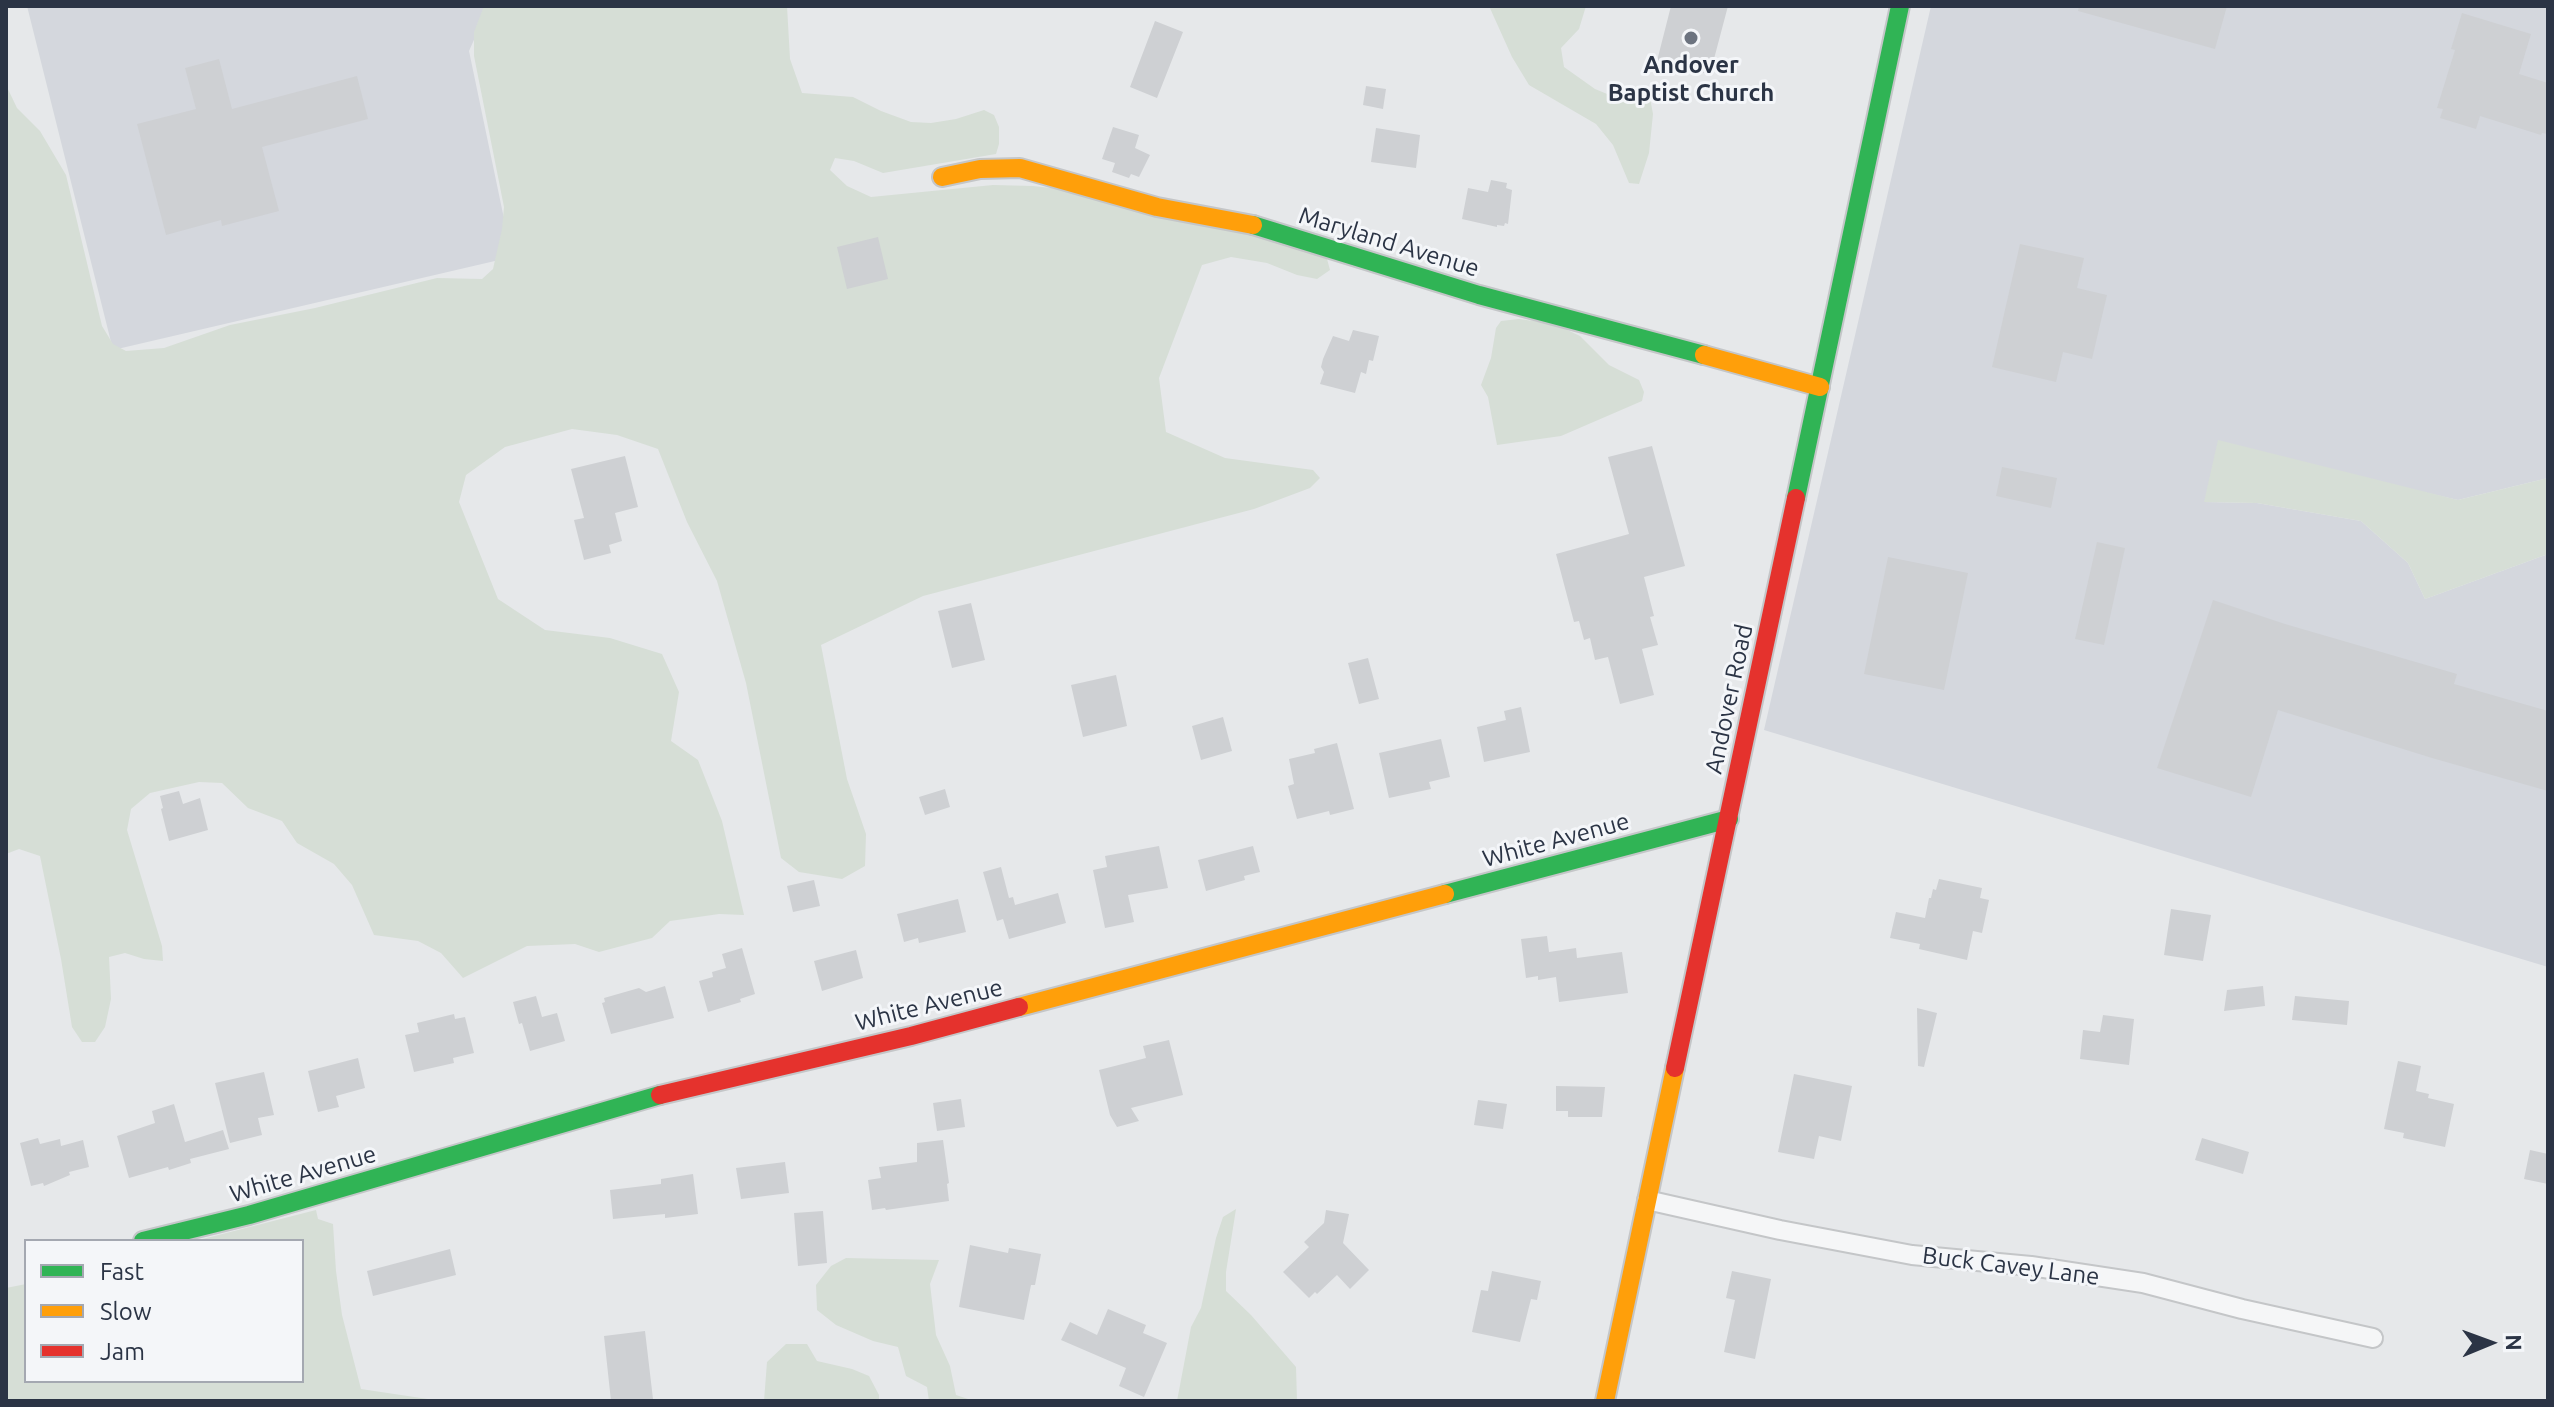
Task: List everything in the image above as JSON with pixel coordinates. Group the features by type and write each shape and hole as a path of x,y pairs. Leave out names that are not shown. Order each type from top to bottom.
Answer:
{"street":[{"name":"Andover Road","path":"1605,1401 1900,6"},
{"name":"Maryland Avenue","path":"942,177 980,169 1020,168 1157,207 1245,223 1479,295 1820,387"},
{"name":"White Avenue","path":"151,1239 249,1215 674,1091 911,1036 1729,819"},
{"name":"Buck Cavey Lane","path":"1647,1200 1912,1255 2031,1266 2143,1283 2373,1338"}],"shaded area":[{"path":"27,6 489,6 469,51 512,257 113,350"},
{"path":"484,6 787,6 790,59 802,93 853,97 911,122 956,119 984,110 994,115 999,127 996,154 883,173 854,161 835,158 830,170 847,186 871,197 993,185 1080,191 1228,227 1327,259 1330,270 1317,279 1267,263 1231,257 1202,265 1159,378 1166,432 1225,458 1313,470 1320,478 1310,488 1254,509 923,596 821,645 847,779 866,834 865,866 842,879 799,872 781,858 746,683 717,581 687,522 658,449 617,435 572,429 505,447 466,475 459,502 498,599 545,630 610,638 662,654 679,692 671,741 698,760 722,821 744,915 719,914 670,921 652,938 599,952 575,944 527,946 463,978 441,953 418,941 374,935 352,885 334,864 297,843 282,821 248,808 222,783 199,782 150,793 131,809 127,830 162,946 163,961 125,953 109,957 111,999 105,1027 95,1042 82,1042 72,1027 40,856 19,849 6,854 6,85 17,108 40,131 66,175 102,326 113,344 126,351 164,348 230,325 437,278 482,279 493,269 504,207 474,56 474,32"},
{"path":"1489,6 1586,6 1579,29 1561,48 1564,67 1595,89 1617,98 1630,87 1649,93 1653,114 1649,153 1639,184 1629,183 1613,145 1596,124 1529,85 1512,57"},
{"path":"1931,6 2548,6 2548,478 2458,500 2423,492 2205,502 2257,503 2361,521 2408,563 2425,599 2548,554 2548,967 1764,730"},
{"path":"1519,319 1555,324 1580,336 1609,365 1639,380 1644,392 1642,401 1561,436 1497,445 1488,397 1481,385 1491,358 1496,328 1501,321"},
{"path":"2218,440 2458,500 2548,478 2548,554 2425,599 2408,563 2361,521 2257,503 2204,502"},
{"path":"1236,1209 1226,1291 1296,1367 1297,1401 1177,1401 1191,1327 1201,1308 1216,1238 1223,1217"},
{"path":"316,1210 318,1219 333,1224 342,1315 361,1389 441,1401 6,1401 6,1288 24,1284 24,1383 304,1383 304,1239 203,1239"},
{"path":"846,1258 939,1260 930,1284 936,1335 950,1366 956,1395 974,1401 929,1401 927,1387 906,1376 898,1347 873,1341 836,1325 817,1310 816,1285 831,1266"},
{"path":"786,1344 807,1344 817,1361 869,1376 879,1401 764,1401 767,1362"}],"building":[{"name":"Andover Baptist Church","path":"1671,6 1728,6 1710,74 1698,74 1657,61"},
{"path":"2079,6 2227,6 2215,49 2078,11"},
{"path":"2462,13 2531,34 2519,74 2548,83 2548,134 2541,135 2480,116 2476,129 2440,118 2443,109 2437,108 2455,50 2451,49"},
{"path":"1155,21 1183,32 1157,98 1130,87"},
{"path":"219,59 232,109 357,76 368,119 262,147 279,211 222,226 221,220 166,235 137,124 196,109 185,68"},
{"path":"1366,86 1386,89 1383,109 1363,105"},
{"path":"1113,127 1139,135 1135,148 1150,155 1139,177 1131,174 1129,178 1112,172 1115,163 1102,159"},
{"path":"1376,128 1420,135 1416,168 1371,162"},
{"path":"1491,180 1507,183 1506,188 1512,190 1508,224 1497,227 1462,219 1468,188 1488,192"},
{"path":"878,237 888,279 847,289 837,247"},
{"path":"2020,244 2084,258 2077,288 2107,295 2092,359 2063,352 2056,382 1992,367"},
{"path":"1353,330 1379,336 1373,361 1369,360 1366,374 1361,372 1355,393 1320,384 1324,372 1321,367 1323,359 1333,336 1349,341"},
{"path":"1652,446 1685,566 1644,577 1658,645 1642,649 1654,695 1620,704 1608,657 1595,660 1590,638 1584,640 1579,621 1574,622 1556,554 1629,534 1608,457"},
{"path":"625,456 638,507 615,513 622,541 609,545 611,553 584,560 574,520 584,518 571,469"},
{"path":"2002,467 2057,478 2051,508 1996,496"},
{"path":"2097,542 2125,548 2104,645 2075,639"},
{"path":"1888,557 1968,573 1944,690 1864,674"},
{"path":"2213,600 2457,674 2454,684 2548,711 2548,791 2278,710 2251,797 2157,768"},
{"path":"971,603 985,660 952,668 938,611"},
{"path":"1368,658 1379,699 1359,704 1348,663"},
{"path":"1116,675 1127,726 1083,737 1071,685"},
{"path":"1521,707 1530,752 1484,762 1477,727 1506,720 1504,711"},
{"path":"1223,717 1232,751 1201,760 1192,726"},
{"path":"1441,739 1450,777 1429,782 1431,789 1389,798 1379,753"},
{"path":"1337,743 1354,809 1297,819 1288,786 1294,784 1289,759 1315,753 1314,749"},
{"path":"945,789 950,807 925,815 919,797"},
{"path":"179,791 183,804 200,798 208,830 169,841 160,796"},
{"path":"1159,846 1168,888 1128,895 1134,922 1105,928 1093,870 1107,867 1105,856"},
{"path":"1253,846 1260,872 1244,876 1245,880 1206,891 1198,860"},
{"path":"1001,867 1009,898 1013,897 1015,905 1058,893 1066,923 1009,939 1003,919 997,921 983,872"},
{"path":"1939,879 1982,888 1980,898 1989,900 1982,933 1973,931 1967,960 1919,949 1920,944 1890,938 1896,912 1925,918 1929,898 1933,889 1936,890"},
{"path":"814,880 820,906 793,912 787,886"},
{"path":"958,899 966,932 919,943 918,938 904,942 897,914"},
{"path":"2171,909 2211,915 2203,961 2164,955"},
{"path":"1547,936 1549,952 1576,948 1577,958 1622,952 1628,993 1559,1002 1556,977 1526,978 1521,939"},
{"path":"742,948 755,994 740,999 741,1002 708,1012 699,981 713,977 712,972 726,968 722,954"},
{"path":"856,950 863,978 822,991 814,961"},
{"path":"665,986 674,1018 611,1034 602,1003 605,1002 604,998 639,988 646,992"},
{"path":"2263,986 2265,1006 2224,1011 2227,990"},
{"path":"536,996 542,1017 557,1013 565,1041 530,1051 513,1002"},
{"path":"2295,996 2349,1001 2347,1025 2292,1020"},
{"path":"1917,1008 1937,1013 1924,1067 1918,1066"},
{"path":"454,1014 455,1019 465,1017 474,1053 453,1058 454,1063 414,1072 405,1035 419,1032 417,1023"},
{"path":"2103,1015 2134,1019 2129,1065 2080,1059 2083,1030 2100,1032"},
{"path":"1169,1040 1183,1095 1131,1108 1139,1121 1117,1127 1110,1115 1099,1070 1146,1058 1143,1046"},
{"path":"358,1058 365,1088 336,1096 339,1107 318,1112 308,1071"},
{"path":"2398,1061 2421,1066 2416,1091 2429,1094 2428,1098 2454,1104 2445,1147 2403,1138 2404,1133 2384,1129"},
{"path":"264,1072 274,1115 258,1118 262,1135 230,1143 215,1083"},
{"path":"1794,1074 1852,1086 1841,1141 1819,1136 1814,1159 1778,1152"},
{"path":"1556,1086 1605,1087 1602,1117 1568,1117 1568,1111 1556,1111"},
{"path":"961,1099 965,1127 937,1131 933,1103"},
{"path":"1478,1100 1507,1104 1503,1129 1474,1125"},
{"path":"174,1104 185,1142 223,1130 229,1149 190,1159 191,1163 169,1170 168,1167 129,1178 117,1136 155,1123 152,1111"},
{"path":"38,1138 40,1144 60,1139 61,1146 83,1140 89,1167 69,1172 70,1175 44,1186 43,1183 31,1186 20,1143"},
{"path":"2202,1138 2249,1152 2243,1174 2195,1160"},
{"path":"943,1140 949,1201 872,1210 868,1180 881,1178 879,1167 917,1162 917,1143"},
{"path":"2530,1150 2548,1154 2548,1184 2524,1179"},
{"path":"785,1162 789,1193 741,1199 736,1168"},
{"path":"693,1174 698,1214 613,1219 610,1190 661,1184 661,1179"},
{"path":"1326,1210 1349,1214 1343,1243 1369,1270 1350,1289 1337,1275 1309,1298 1283,1272 1309,1247 1304,1242 1324,1223"},
{"path":"823,1211 827,1263 798,1266 794,1213"},
{"path":"970,1245 1008,1253 1009,1248 1041,1254 1024,1320 959,1307"},
{"path":"450,1249 456,1275 373,1296 367,1271"},
{"path":"1492,1271 1541,1281 1537,1300 1531,1299 1520,1342 1472,1332 1481,1290 1488,1291"},
{"path":"1732,1271 1771,1279 1755,1359 1724,1352 1735,1300 1726,1298"},
{"path":"1108,1309 1146,1325 1143,1333 1167,1343 1144,1397 1119,1386 1126,1368 1061,1340 1070,1322 1097,1335"},
{"path":"645,1331 653,1399 611,1401 604,1336"}],"traffic: fast":[{"path":"1796,498 1900,6"},
{"path":"1253,225 1479,295 1704,355"},
{"path":"1445,894 1729,819"},
{"path":"151,1239 249,1215 660,1095"}],"traffic: slow":[{"path":"942,177 980,169 1020,168 1157,207 1253,225"},
{"path":"1704,355 1820,387"},
{"path":"1019,1007 1445,894"},
{"path":"1605,1401 1675,1068"}],"traffic: jam":[{"path":"1675,1068 1796,498"},
{"path":"660,1095 911,1036 1019,1007"}],"place":[{"name":"Andover Baptist Church","path":"1691,38"}]}
